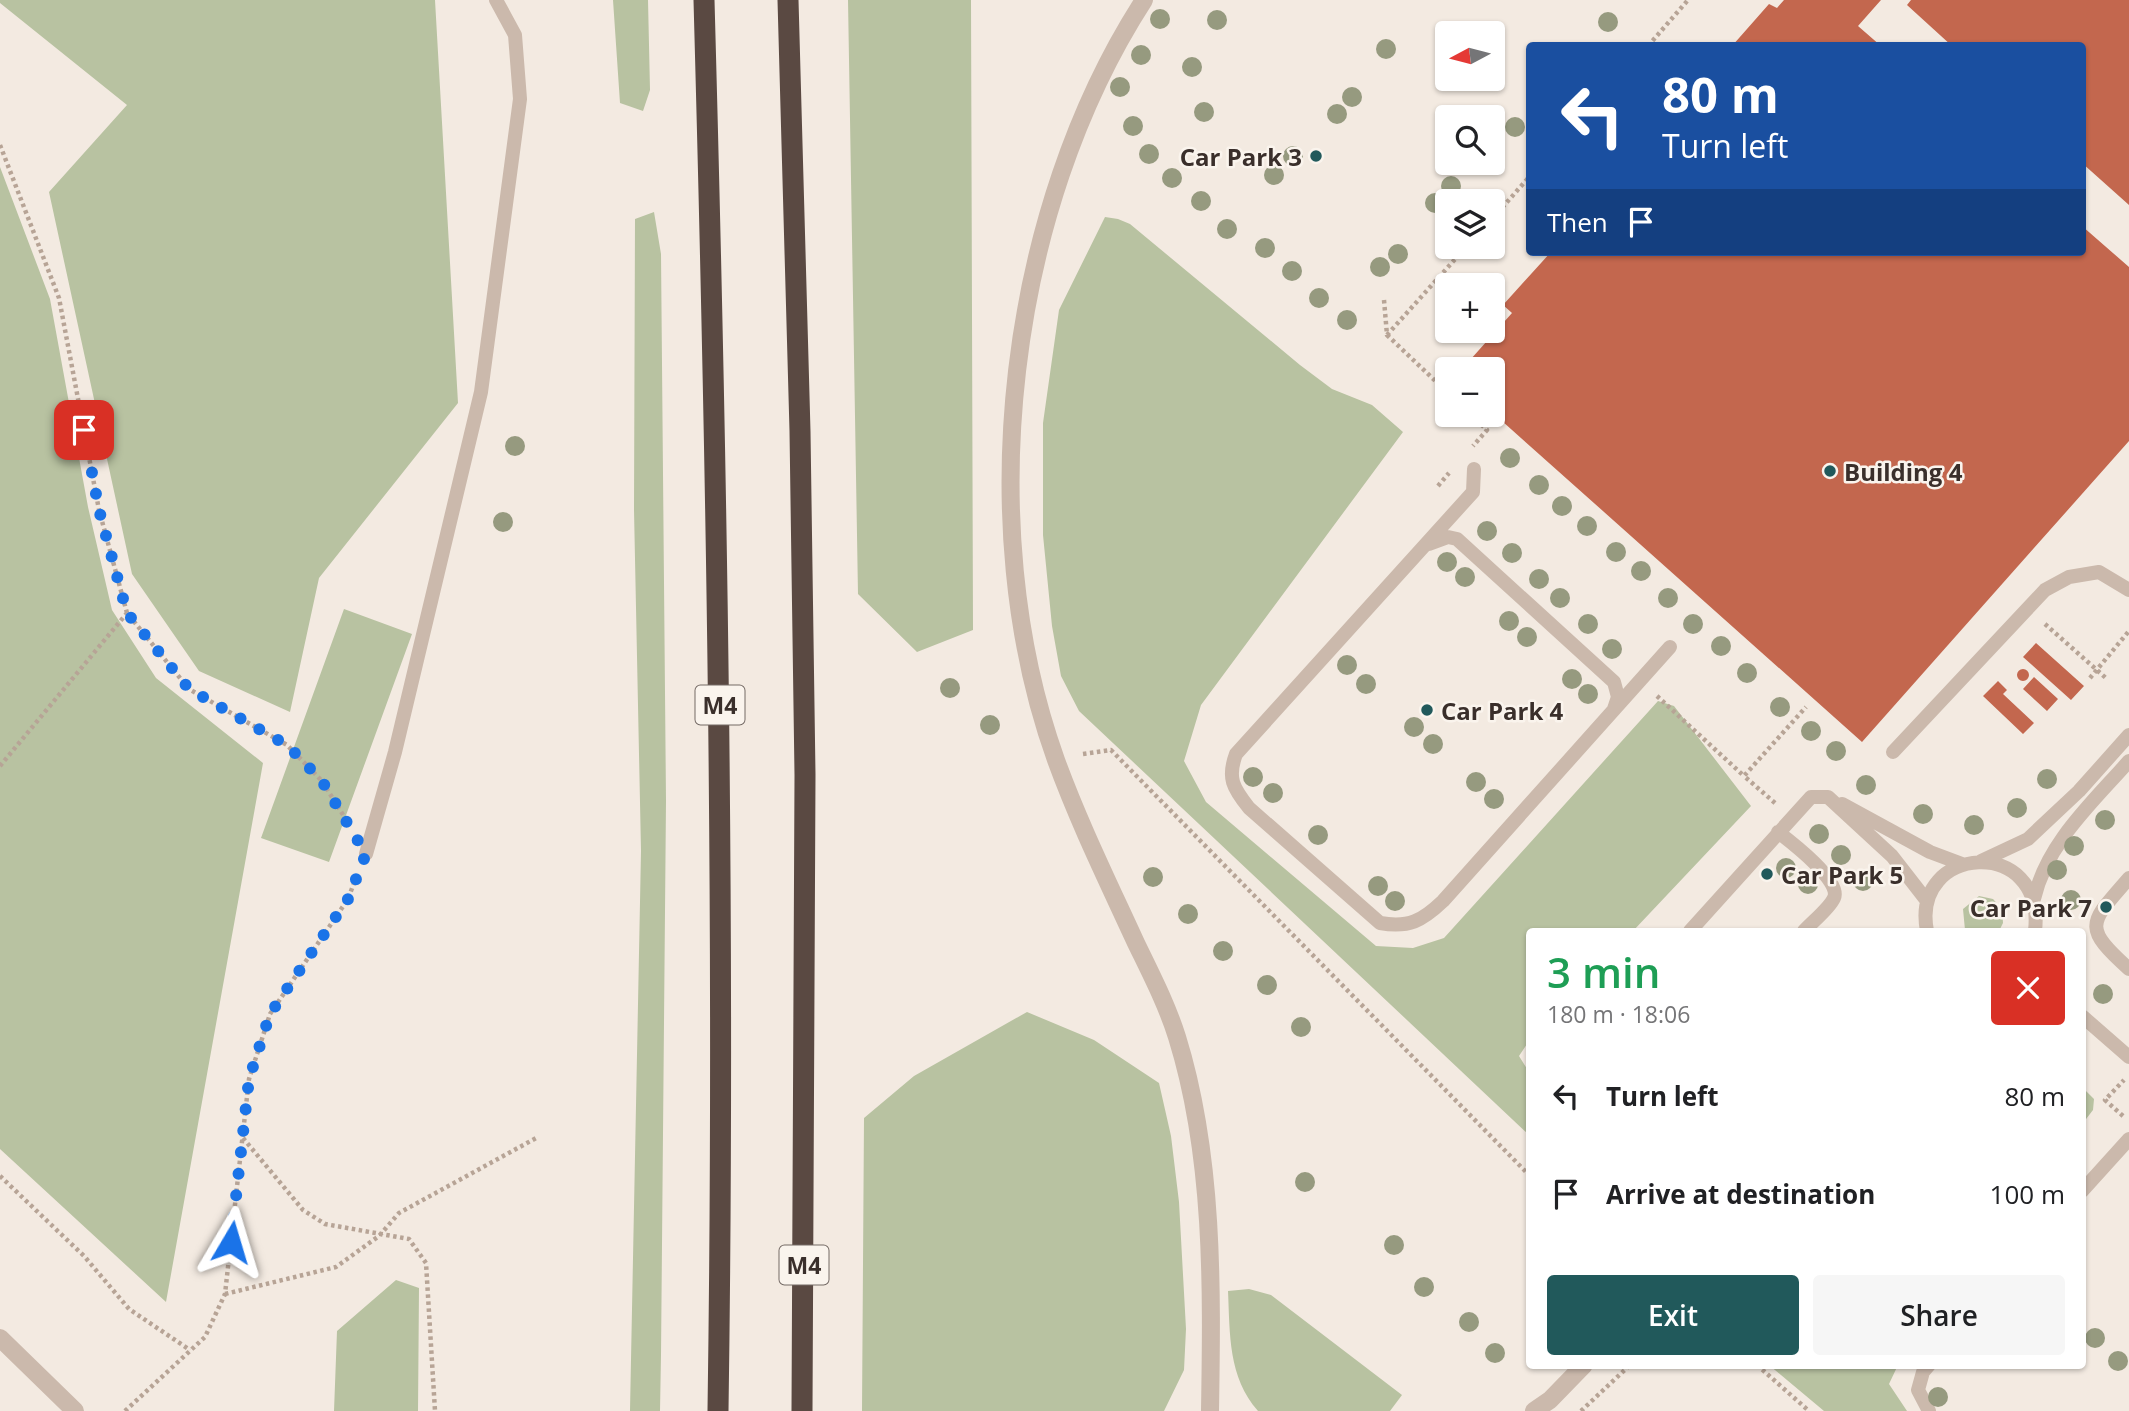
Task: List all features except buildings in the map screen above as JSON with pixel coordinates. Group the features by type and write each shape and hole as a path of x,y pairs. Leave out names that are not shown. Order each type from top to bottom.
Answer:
{"highway":[{"name":"M4","path":"704,0 717,472 722,832 718,1411"},
{"name":"M4","path":"788,0 800,431 805,775 802,1411"}],"street":[{"path":"1144,0 1105,73 1062,177 1026,305 1017,361 1011,534 1031,669 1055,758 1088,842 1164,1002 1187,1076 1197,1124 1208,1239 1210,1411"},
{"path":"0,1338 75,1411"},
{"path":"1534,1411 1550,1400 1580,1369"}],"lane":[{"path":"366,854 395,752 481,392 520,99 515,35 496,0"},
{"path":"1474,469 1473,492 1236,754 1230,778 1234,790 1249,808 1380,923 1407,926 1424,919 1670,647"},
{"path":"1423,547 1436,540 1457,539 1609,677 1618,697 1612,713"},
{"path":"1893,752 2045,590 2069,577 2099,572 2129,590"},
{"path":"1926,928 1924,918 1927,901 1947,872 1962,864 1980,861 2028,839 2079,792 2129,735"},
{"path":"2034,899 2043,868 2060,839 2129,761"},
{"path":"1693,928 1811,797 1828,797 1880,822 1930,852 1962,864"},
{"path":"1828,797 1892,856 1927,901"},
{"path":"1778,832 1826,875 1835,890 1834,898 1807,928"},
{"path":"1980,861 1997,863 2013,871 2026,884 2034,899 2037,915 2035,928"},
{"path":"2129,878 2100,911 2095,924 2098,939 2129,969"},
{"path":"2086,1019 2129,1057"},
{"path":"2086,1188 2124,1155 2129,1139"},
{"path":"1926,1369 1918,1390 1929,1411"}],"path":[{"path":"1651,42 1688,0"},
{"path":"0,145 60,298 99,510 127,613 189,689 287,745 322,781 366,854 348,899 270,1014 249,1079 225,1294 205,1337 125,1411"},
{"path":"1505,204 1526,181"},
{"path":"1387,335 1455,259"},
{"path":"1384,300 1387,335 1435,381"},
{"path":"2028,609 2107,679"},
{"path":"0,766 127,613"},
{"path":"2090,678 2129,631"},
{"path":"1646,705 1655,695 1791,817"},
{"path":"1744,776 1806,707"},
{"path":"1055,758 1111,750 1526,1172"},
{"path":"2129,1074 2105,1100 2129,1121"},
{"path":"225,1294 336,1267 379,1236 399,1213 538,1137"},
{"path":"243,1138 303,1210 325,1224 410,1240 426,1263 435,1411"},
{"path":"0,1176 84,1256 129,1309 190,1350"},
{"path":"1581,1411 1626,1369"},
{"path":"1762,1369 1809,1411"}],"green space":[{"path":"0,0 435,0 458,403 319,578 290,712 199,671 132,574 49,192 127,105 0,3"},
{"path":"613,0 648,0 650,90 643,111 620,103"},
{"path":"848,0 971,0 973,630 917,652 858,594"},
{"path":"0,167 50,299 88,507 112,610 156,678 263,763 166,1302 0,1149"},
{"path":"654,212 661,254 666,801 660,1411 630,1411 641,851 634,510 635,219"},
{"path":"1105,217 1118,219 1130,224 1332,389 1372,405 1403,432 1201,705 1184,761 1206,802 1376,946 1413,948 1444,938 1658,701 1674,706 1751,806 1636,928 1526,928 1526,1046 1519,1056 1526,1067 1526,1132 1079,711 1061,676 1052,626 1043,535 1043,423 1059,310"},
{"path":"344,609 412,634 329,862 261,838"},
{"path":"1979,896 1993,899 2002,909 2003,923 2000,928 1965,928 1963,909"},
{"path":"1027,1012 1094,1040 1159,1083 1171,1136 1179,1202 1186,1329 1184,1370 1164,1411 862,1411 864,1118 914,1076"},
{"path":"2086,1091 2094,1099 2093,1110 2086,1119"},
{"path":"396,1280 419,1288 418,1411 334,1411 337,1331"},
{"path":"1249,1289 1271,1295 1402,1395 1390,1411 1258,1411 1241,1384 1230,1339 1228,1291"},
{"path":"1774,1369 1896,1369 1889,1384 1907,1411 1824,1411"}],"place":[{"name":"Car Park 3","path":"1316,156"},
{"name":"Building 4","path":"1830,471"},
{"name":"Car Park 4","path":"1427,710"},
{"name":"Car Park 5","path":"1767,874"},
{"name":"Car Park 7","path":"2106,907"}],"route":[{"path":"84,430 99,510 127,613 189,689 287,745 322,781 366,854 348,899 270,1014 249,1079 231,1242"}]}
